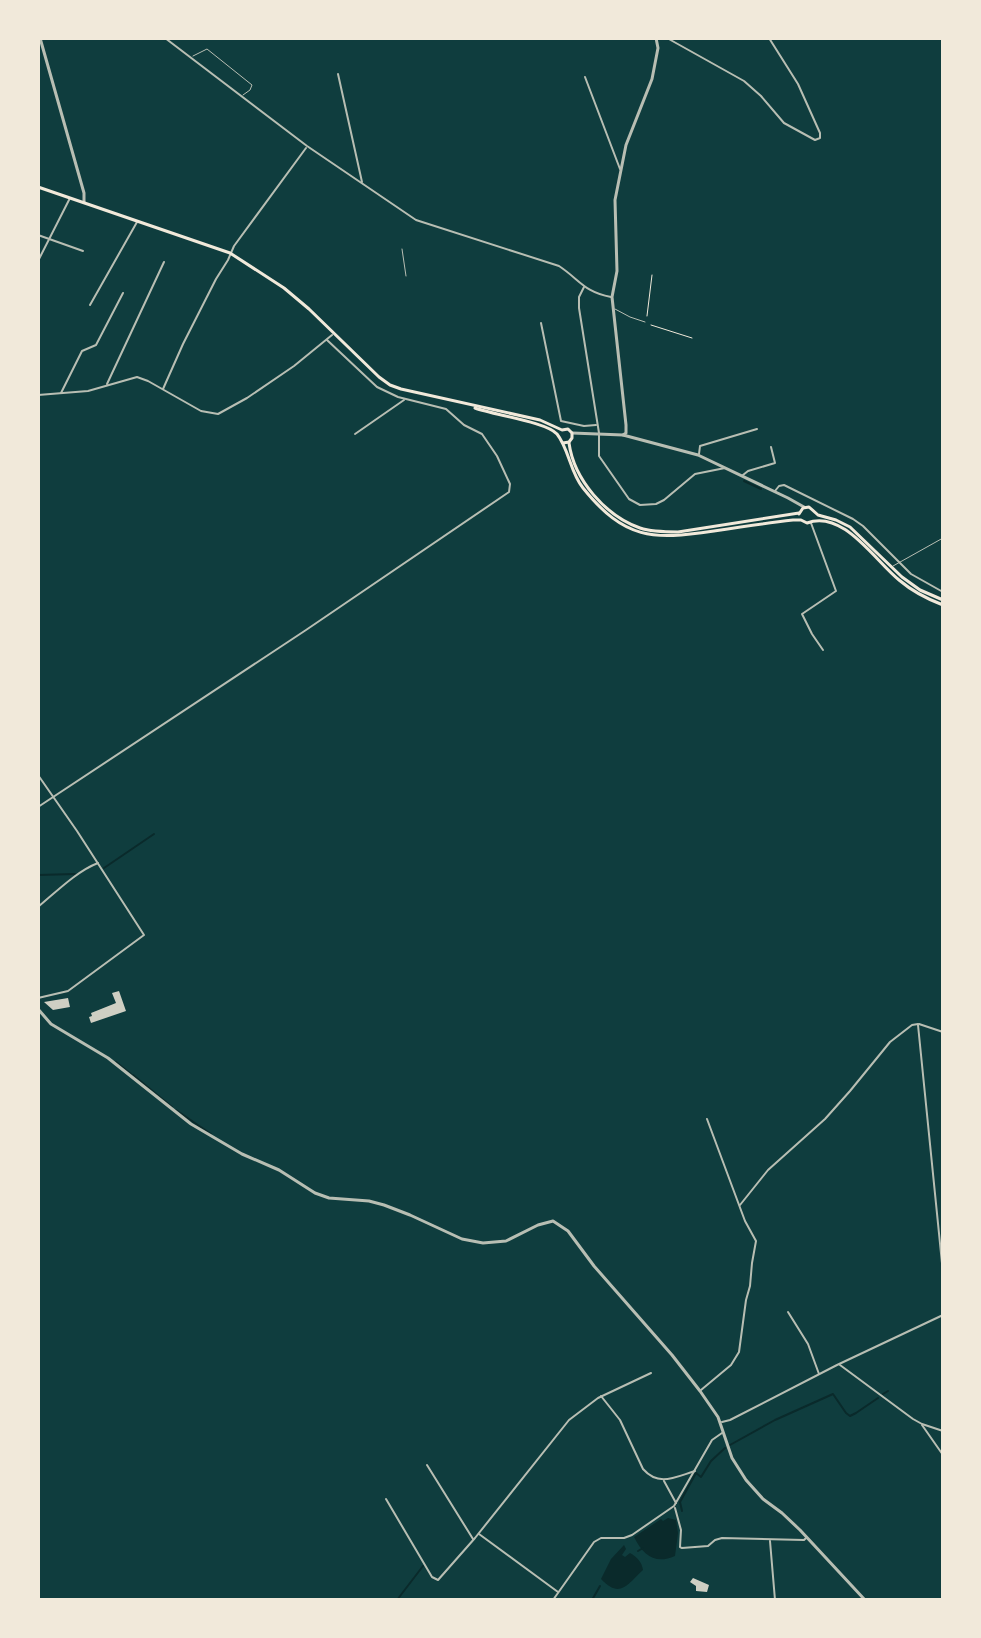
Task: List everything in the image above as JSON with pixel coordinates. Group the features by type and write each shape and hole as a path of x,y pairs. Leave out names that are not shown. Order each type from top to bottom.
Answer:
{"main road":[{"path":"38,187 230,253 284,288 390,385 540,420 562,430 568,429 574,464 585,484 613,513 639,527 659,532 678,532 811,508 850,527 891,568 943,603"},
{"path":"468,405 548,428 563,443 571,469 581,487 612,517 640,533 670,537 801,520 805,523 826,522 844,529 857,539 905,585 943,603"},
{"path":"558,436 562,430"},
{"path":"563,443 571,438"},
{"path":"801,510 801,520"},
{"path":"812,521 815,512"}],"street":[{"path":"40,38 84,202"},
{"path":"165,38 307,146 416,220 559,266 587,290 612,297"},
{"path":"623,435 626,429 612,297 617,271 615,200 626,145 652,79 657,38"},
{"path":"667,38 744,81 793,129 815,140 820,138 798,84 769,38"},
{"path":"338,74 362,184"},
{"path":"585,77 620,169"},
{"path":"162,390 234,246 307,146"},
{"path":"38,261 70,198"},
{"path":"90,305 138,221"},
{"path":"38,235 83,251"},
{"path":"234,246 237,258"},
{"path":"107,385 164,262"},
{"path":"584,287 579,297 579,308 598,425 599,456 629,499 640,505 653,505 695,474 725,467"},
{"path":"60,394 82,351 97,344 123,293"},
{"path":"541,323 561,421 584,426 598,425"},
{"path":"38,395 88,391 137,377 203,412 221,413 247,398 333,334"},
{"path":"38,807 509,492 510,486 497,456 482,434 464,425 446,409 404,399 377,387 327,340"},
{"path":"355,434 404,399"},
{"path":"698,455 700,446 757,429"},
{"path":"571,438 589,433 623,435 698,455 793,501 801,510"},
{"path":"743,476 748,471 775,463 771,447"},
{"path":"775,492 784,485 853,519 916,578 943,592"},
{"path":"812,521 836,591 802,614 823,650"},
{"path":"38,775 144,935 68,991 38,998"},
{"path":"38,907 82,870 98,863"},
{"path":"38,1009 51,1024 108,1058 191,1124 242,1154 279,1170 315,1193 329,1198 384,1205 462,1239 483,1243 506,1241 553,1221 568,1231 700,1391 720,1423 732,1458 746,1480 807,1538 865,1600"},
{"path":"918,1024 943,1273"},
{"path":"739,1206 768,1170 830,1113 890,1042 912,1025 943,1032"},
{"path":"700,1391 731,1365 740,1348 756,1241 739,1206 707,1119"},
{"path":"788,1312 808,1344 819,1374"},
{"path":"720,1423 943,1315"},
{"path":"839,1364 900,1410 922,1424 943,1431"},
{"path":"386,1499 432,1577 441,1578 561,1428 601,1396 651,1373"},
{"path":"601,1396 620,1420 647,1474 664,1480 696,1471"},
{"path":"922,1424 943,1455"},
{"path":"553,1600 594,1542 601,1538 632,1535 675,1505 712,1440 723,1433"},
{"path":"427,1465 473,1540"},
{"path":"664,1480 681,1530 680,1547 708,1546 722,1538 807,1538"},
{"path":"478,1534 558,1592"},
{"path":"770,1540 775,1600"}],"lane":[{"path":"190,57 207,49 252,85 242,96"},
{"path":"402,249 406,276"},
{"path":"613,307 646,323"},
{"path":"891,568 943,538"}],"path":[{"path":"652,275 646,323 692,338"}],"water":[{"path":"661,1519 676,1520 675,1556 668,1559 650,1557 634,1537"},
{"path":"624,1545 626,1549 622,1555 633,1555 643,1570 628,1585 618,1589 601,1579 611,1559"}],"building":[{"path":"119,991 126,1011 91,1023 91,1013 116,1003 112,993"},
{"path":"68,998 70,1007 53,1010 44,1002"},
{"path":"693,1578 709,1585 707,1592 696,1591 696,1586 690,1582"}],"waterway":[{"path":"744,481 761,489"},
{"path":"104,868 154,834"},
{"path":"38,875 75,874"},
{"path":"116,1062 131,1074"},
{"path":"133,1075 172,1107"},
{"path":"176,1110 211,1134"},
{"path":"883,1394 888,1391"},
{"path":"730,1445 775,1420 833,1394 850,1416 878,1398"},
{"path":"682,1511 680,1502 696,1473 701,1477 711,1461 725,1448"},
{"path":"638,1551 643,1548"},
{"path":"397,1600 423,1566"},
{"path":"592,1600 600,1586"}]}
